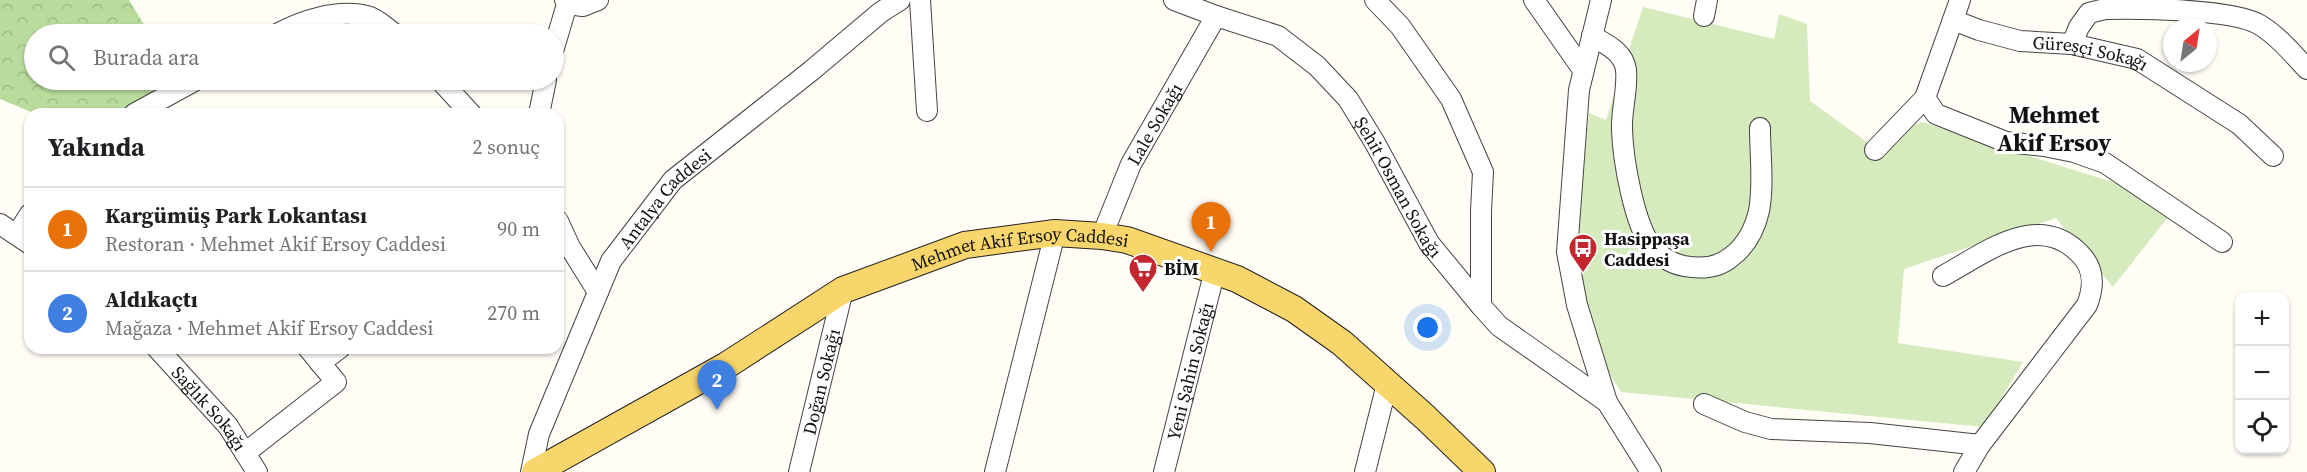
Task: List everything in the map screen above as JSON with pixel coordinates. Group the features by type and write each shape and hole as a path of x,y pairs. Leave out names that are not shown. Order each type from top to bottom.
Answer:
{"main road":[{"name":"Mehmet Akif Ersoy Caddesi","path":"533,472 727,365 843,290 965,245 1056,233 1126,240 1237,279 1294,309 1342,344 1482,472"}],"street":[{"path":"560,24 566,2 583,6 598,0"},
{"name":"Antalya Caddesi","path":"533,472 539,434 611,261 673,180 811,71 881,12 900,0"},
{"path":"920,0 927,111"},
{"name":"Şehit Osman Sokağı","path":"1174,0 1278,36 1317,66 1348,99 1375,143 1429,243 1480,306 1499,326 1607,402"},
{"path":"1375,0 1400,26 1451,99 1483,172 1480,211 1480,306"},
{"path":"1534,0 1584,70"},
{"path":"1601,0 1579,90 1568,252 1577,305 1607,402 1651,472"},
{"path":"1875,150 1925,98 1960,0"},
{"path":"296,24 335,7 369,16 381,24"},
{"path":"2072,44 2079,27 2089,13 2106,9 2221,14 2259,24 2307,69"},
{"name":"Lale Sokağı","path":"1102,236 1131,164 1216,16"},
{"name":"Güreşçi Sokağı","path":"1953,20 2020,41 2072,44 2137,59 2240,124 2274,156"},
{"path":"1592,36 1617,51 1623,60 1626,70 1621,128 1630,191 1652,248 1664,258 1679,266 1711,267 1738,252 1747,240 1759,211 1760,128"},
{"path":"145,108 178,90"},
{"path":"449,90 466,108"},
{"path":"539,108 544,90"},
{"path":"1925,98 1936,114 2006,142 2074,152 2105,163 2222,242"},
{"path":"995,472 1056,233"},
{"path":"564,234 598,292"},
{"path":"1942,276 2007,241 2033,234 2047,235 2071,244 2084,257 2093,282 2087,306 1980,445 1964,472"},
{"name":"Yeni Şahin Sokağı","path":"1164,472 1215,270"},
{"name":"Doğan Sokağı","path":"799,472 843,290"},
{"name":"Sağlık Sokağı","path":"162,354 228,426 257,472"},
{"path":"245,453 336,382 314,355"},
{"path":"1365,472 1387,384"},
{"path":"1704,404 1745,422 1771,429 1870,434 1980,445"}],"green space":[{"path":"0,0 129,0 144,24 24,24 24,90 170,90 156,108 24,109 0,99"},
{"path":"1643,7 1774,39 1779,14 1807,24 1810,101 1867,142 1922,122 2179,203 2113,287 2056,218 1904,269 1898,343 2023,362 1984,427 1621,392 1594,349 1572,261 1589,113 1606,120"}],"place":[{"name":"Kargümüş Park Lokantası","path":"1211,252"},
{"name":"Hasippaşa Caddesi","path":"1583,274"},
{"name":"BİM","path":"1143,294"},
{"name":"Aldıkaçtı","path":"717,410"}],"district":[{"name":"Mehmet Akif Ersoy","path":"2054,128"}]}
